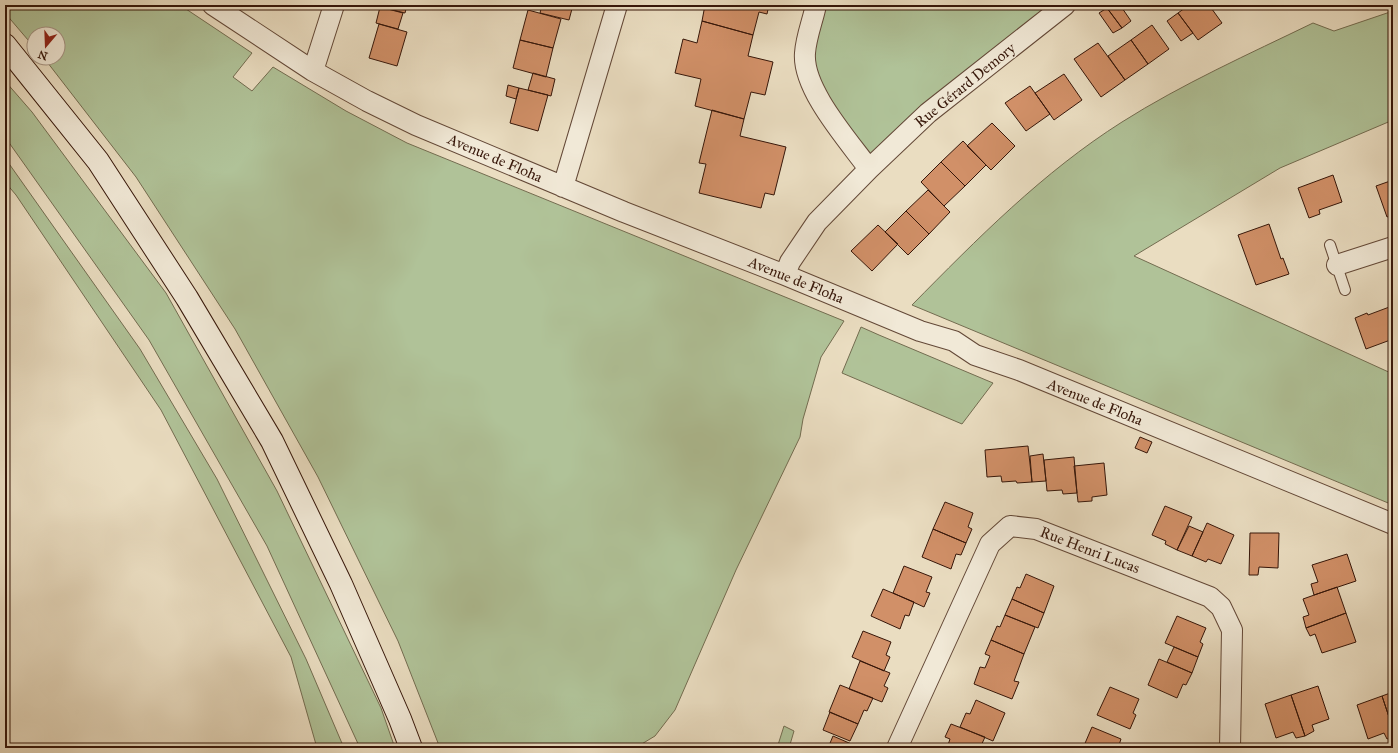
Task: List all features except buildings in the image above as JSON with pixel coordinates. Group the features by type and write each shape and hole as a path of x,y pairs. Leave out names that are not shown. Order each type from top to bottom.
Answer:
{"main road":[{"path":"5,45 98,161 187,298 272,441 341,584 400,718 411,748"}],"street":[{"name":"Avenue de Floha","path":"213,5 313,70 367,101 416,125 563,187 785,275 920,331 954,341 975,356 1019,370 1393,524"},
{"path":"313,70 334,5"},
{"path":"563,187 617,5"},
{"path":"816,5 805,53 806,73 815,94 869,169"},
{"name":"Rue Gérard Demory","path":"785,275 790,262 817,222 869,169 928,113 1065,5"},
{"path":"1337,265 1393,247"},
{"name":"Rue Henri Lucas","path":"897,748 990,544 1010,526 1036,528 1210,597 1221,607 1232,630 1230,748"}],"lane":[{"path":"1330,245 1345,290"}],"green space":[{"path":"5,5 180,5 252,53 233,77 252,91 273,67 346,111 407,143 844,321 821,357 803,419 800,437 736,570 675,710 655,736 635,748 440,748 398,641 318,477 235,329 136,177 50,66 66,66 66,26 26,26 26,38 5,13"},
{"path":"816,5 1065,5 869,169 806,73"},
{"path":"1393,11 1393,120 1280,168 1134,256 1393,374 1393,505 912,305 986,231 1038,184 1065,162 1122,122 1192,82 1313,23 1334,31"},
{"path":"5,81 32,112 166,293 277,491 381,708 395,748 360,748 267,546 149,340 5,137"},
{"path":"5,158 140,349 217,479 306,659 344,748 317,748 291,657 161,410 16,195 5,182"},
{"path":"861,327 993,383 962,424 842,373"},
{"path":"784,726 794,731 789,748 777,748"}]}
